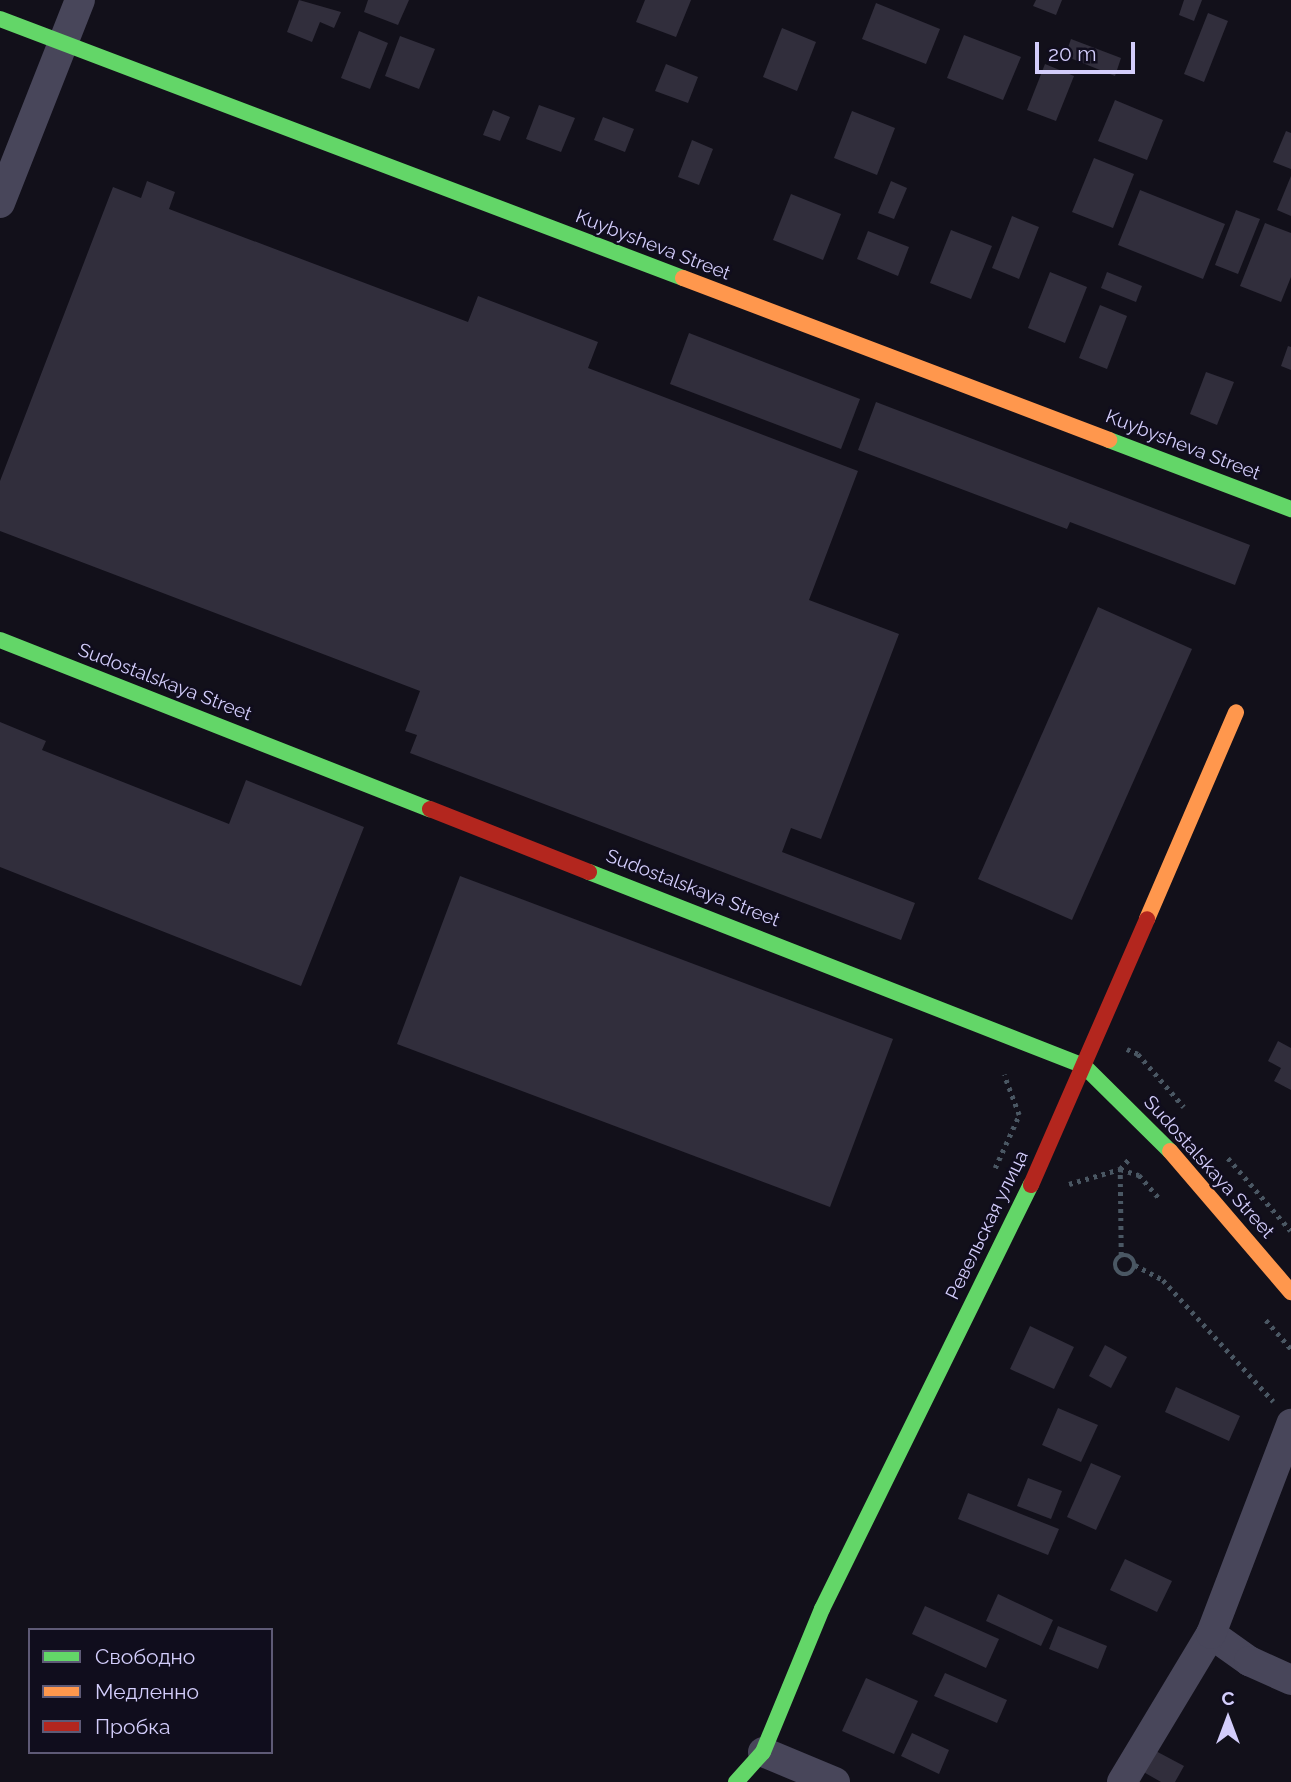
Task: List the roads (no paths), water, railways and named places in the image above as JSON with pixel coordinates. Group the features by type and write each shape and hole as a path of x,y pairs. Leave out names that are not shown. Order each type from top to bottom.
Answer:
{"main road":[{"name":"Kuybysheva Street","path":"0,19 1291,509"},
{"name":"Sudostalskaya Street","path":"0,640 1084,1066 1155,1133 1291,1292"},
{"name":"Ревельская улица","path":"736,1782 762,1752 822,1609 1084,1066 1236,712"}],"street":[{"path":"0,204 80,0"},
{"path":"1122,1782 1211,1634 1287,1416"},
{"path":"1211,1634 1249,1661 1291,1680"},
{"path":"762,1752 835,1782"}]}
